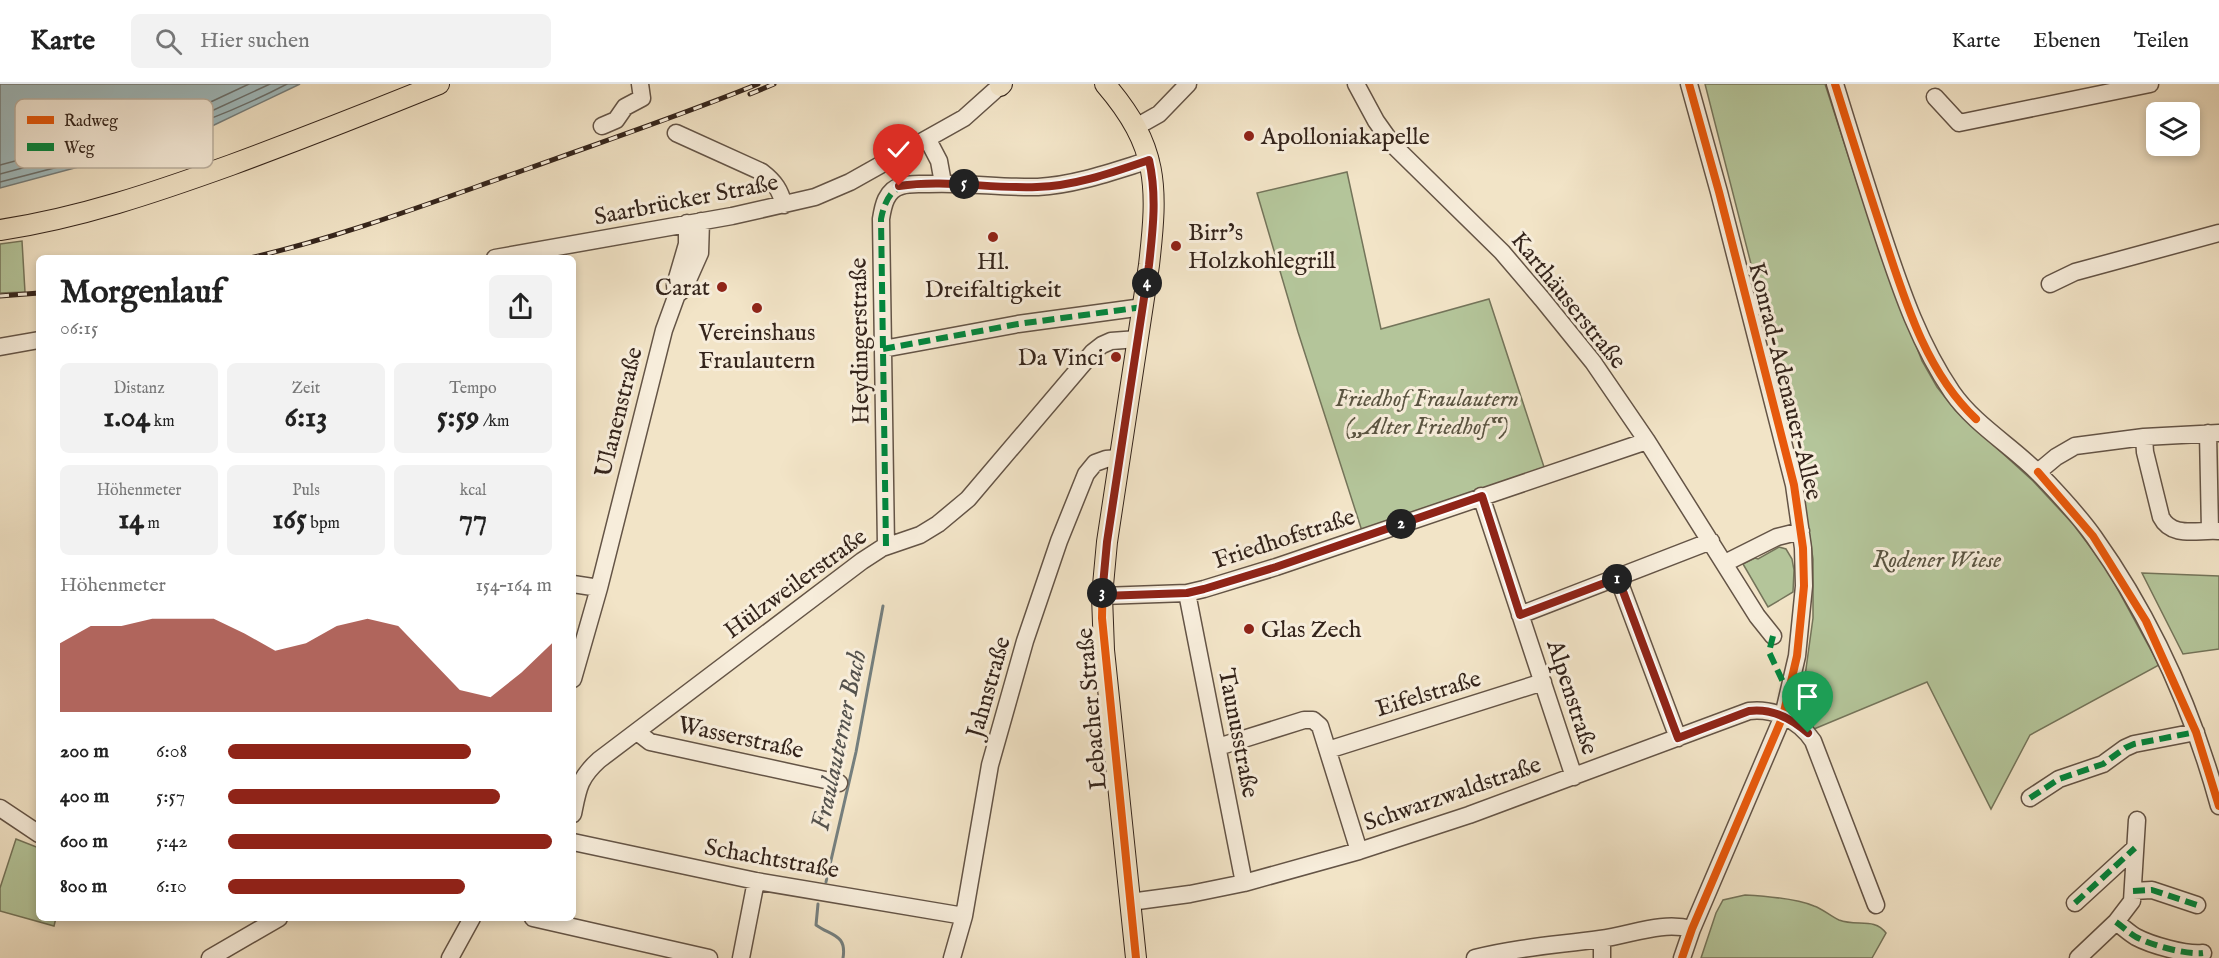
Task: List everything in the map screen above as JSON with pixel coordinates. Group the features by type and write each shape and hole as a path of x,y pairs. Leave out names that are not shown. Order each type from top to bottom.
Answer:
{"main road":[{"path":"0,230 55,220 153,192 283,146 439,84"},
{"name":"Lebacher Straße","path":"1105,84 1127,111 1136,128 1149,160 1154,180 1154,219 1143,308 1107,542 1102,596 1104,650 1136,958"}],"street":[{"path":"602,126 616,120 625,107 642,98 640,84"},
{"path":"1136,128 1159,114 1188,84"},
{"name":"Karthäuserstraße","path":"1356,84 1376,121 1393,145 1494,245 1542,298 1593,362 1647,441 1757,616 1773,636"},
{"name":"Konrad-Adenauer-Allee","path":"1682,958 1692,929 1783,716 1797,656 1804,586 1801,531 1794,485 1689,84"},
{"path":"1835,84 1898,281 1929,353 1964,408 2038,472 2093,536 2126,587 2146,621 2196,732 2219,806"},
{"path":"1935,97 1959,123 2150,84"},
{"name":"Saarbrücker Straße","path":"531,255 567,252 694,222 784,205 835,189 928,140 964,118 1001,85"},
{"path":"676,133 762,172 773,180 780,190 784,205"},
{"path":"928,140 939,161 943,183"},
{"name":"Heydingerstraße","path":"886,546 881,219 884,202 899,186 943,183 1056,186 1149,160"},
{"name":"Ulanenstraße","path":"576,668 599,588 656,356 676,297 684,289 700,252 694,222"},
{"path":"2050,284 2074,272 2219,233"},
{"path":"883,348 1018,324 1143,308"},
{"name":"Hülzweilerstraße","path":"576,800 584,774 599,760 862,561 886,546 921,535 968,499 1093,352 1111,342 1138,339"},
{"path":"0,347 36,341"},
{"path":"2038,472 2056,457 2075,446 2144,436 2213,433 2214,531 2175,531 2164,524 2145,452 2144,436"},
{"name":"Friedhofstraße","path":"1102,596 1187,593 1276,567 1647,441"},
{"name":"Jahnstraße","path":"952,958 964,916 998,731 1059,541 1086,474 1095,463 1119,458"},
{"name":"Alpenstraße","path":"1482,496 1574,777"},
{"path":"1725,563 1777,537 1801,531"},
{"path":"1520,615 1711,541"},
{"path":"1618,578 1678,738"},
{"path":"576,584 599,588"},
{"name":"Taunusstraße","path":"1187,593 1244,883"},
{"name":"Eifelstraße","path":"1328,750 1543,682"},
{"name":"Schwarzwaldstraße","path":"1130,902 1244,883 1359,851 1469,815 1749,711 1766,710 1783,716"},
{"path":"1783,716 1800,727 1813,741 1876,905"},
{"path":"1218,747 1304,720 1313,720 1320,726 1359,851"},
{"name":"Wasserstraße","path":"637,732 650,742 839,783"},
{"path":"2030,798 2059,779 2103,764 2134,744 2196,732"},
{"path":"0,808 36,832"},
{"path":"2078,958 2116,922 2132,901 2137,820"},
{"name":"Schachtstraße","path":"576,843 756,881 964,916"},
{"path":"2075,903 2134,848"},
{"path":"741,958 756,881"},
{"path":"2133,891 2152,890 2197,905"},
{"path":"210,958 270,921"},
{"path":"450,958 470,921"},
{"path":"546,921 709,958"},
{"path":"2116,922 2146,942 2194,954 2203,953"},
{"path":"1475,958 1545,944 1602,939 1668,925 1692,929"},
{"path":"1602,939 1602,958"}],"green space":[{"name":"Rodener Wiese","path":"1705,84 1825,84 1880,253 1922,361 1937,387 1955,410 2033,481 2073,524 2106,568 2159,665 2030,735 1991,809 1927,682 1814,729 1805,710 1802,698 1813,618 1813,559 1802,485 1807,483"},
{"name":"Friedhof Fraulautern („Alter Friedhof“)","path":"1347,172 1381,329 1489,299 1545,470 1362,531 1298,332 1257,193"},
{"path":"22,241 25,292 0,293 0,244"},
{"path":"1779,547 1786,549 1792,559 1793,592 1768,607 1743,564 1755,558 1758,559"},
{"path":"2142,573 2219,576 2219,649 2183,654"},
{"path":"16,839 36,847 36,921 0,911 0,888"},
{"path":"1745,895 1780,898 1807,904 1839,920 1876,925 1886,933 1872,958 1701,958 1716,913 1723,900"},
{"path":"36,921 55,921 54,926"}],"water":[{"path":"0,84 300,84 213,126 213,99 15,99 15,168 75,168 0,188"}],"waterway":[{"name":"Fraulauterner Bach","path":"826,882 856,752 883,606"},
{"name":"Fraulauterner Bach","path":"818,904 816,925 840,940 843,944 843,958"}],"railway":[{"path":"262,255 390,217 643,128 758,84"},
{"path":"750,94 774,84"},
{"path":"0,296 36,293"}],"marked path":[{"path":"886,546 881,219 889,197 895,190 910,184 943,183"},
{"path":"883,349 1018,324 1143,307"},
{"path":"1773,636 1769,652 1783,682 1791,689"},
{"path":"2030,798 2059,779 2103,764 2134,744 2196,732"},
{"path":"2075,903 2135,848"},
{"path":"2133,891 2152,890 2197,905"},
{"path":"2116,922 2136,937 2150,943 2178,951 2203,953"}],"cycle path":[{"path":"1682,958 1692,929 1783,716 1797,656 1804,586 1803,548 1794,485 1689,84"},
{"path":"1835,84 1892,261 1919,334 1943,380 1976,419"},
{"path":"1119,458 1103,570 1102,618 1136,958"},
{"path":"2038,472 2093,536 2146,621 2196,732 2219,806"}],"place":[{"name":"Apolloniakapelle","path":"1249,136"},
{"name":"Hl. Dreifaltigkeit","path":"993,237"},
{"name":"Birr’s Holzkohlegrill","path":"1176,246"},
{"name":"Carat","path":"722,287"},
{"name":"Vereinshaus Fraulautern","path":"757,308"},
{"name":"Da Vinci","path":"1116,357"},
{"name":"Glas Zech","path":"1249,629"}],"route":[{"path":"899,186 943,183 1005,187 1056,186 1149,160 1154,180 1154,219 1103,570 1102,596 1187,593 1204,589 1276,567 1482,496 1520,615 1618,578 1678,738 1749,711 1759,710 1783,716 1808,733"}]}
